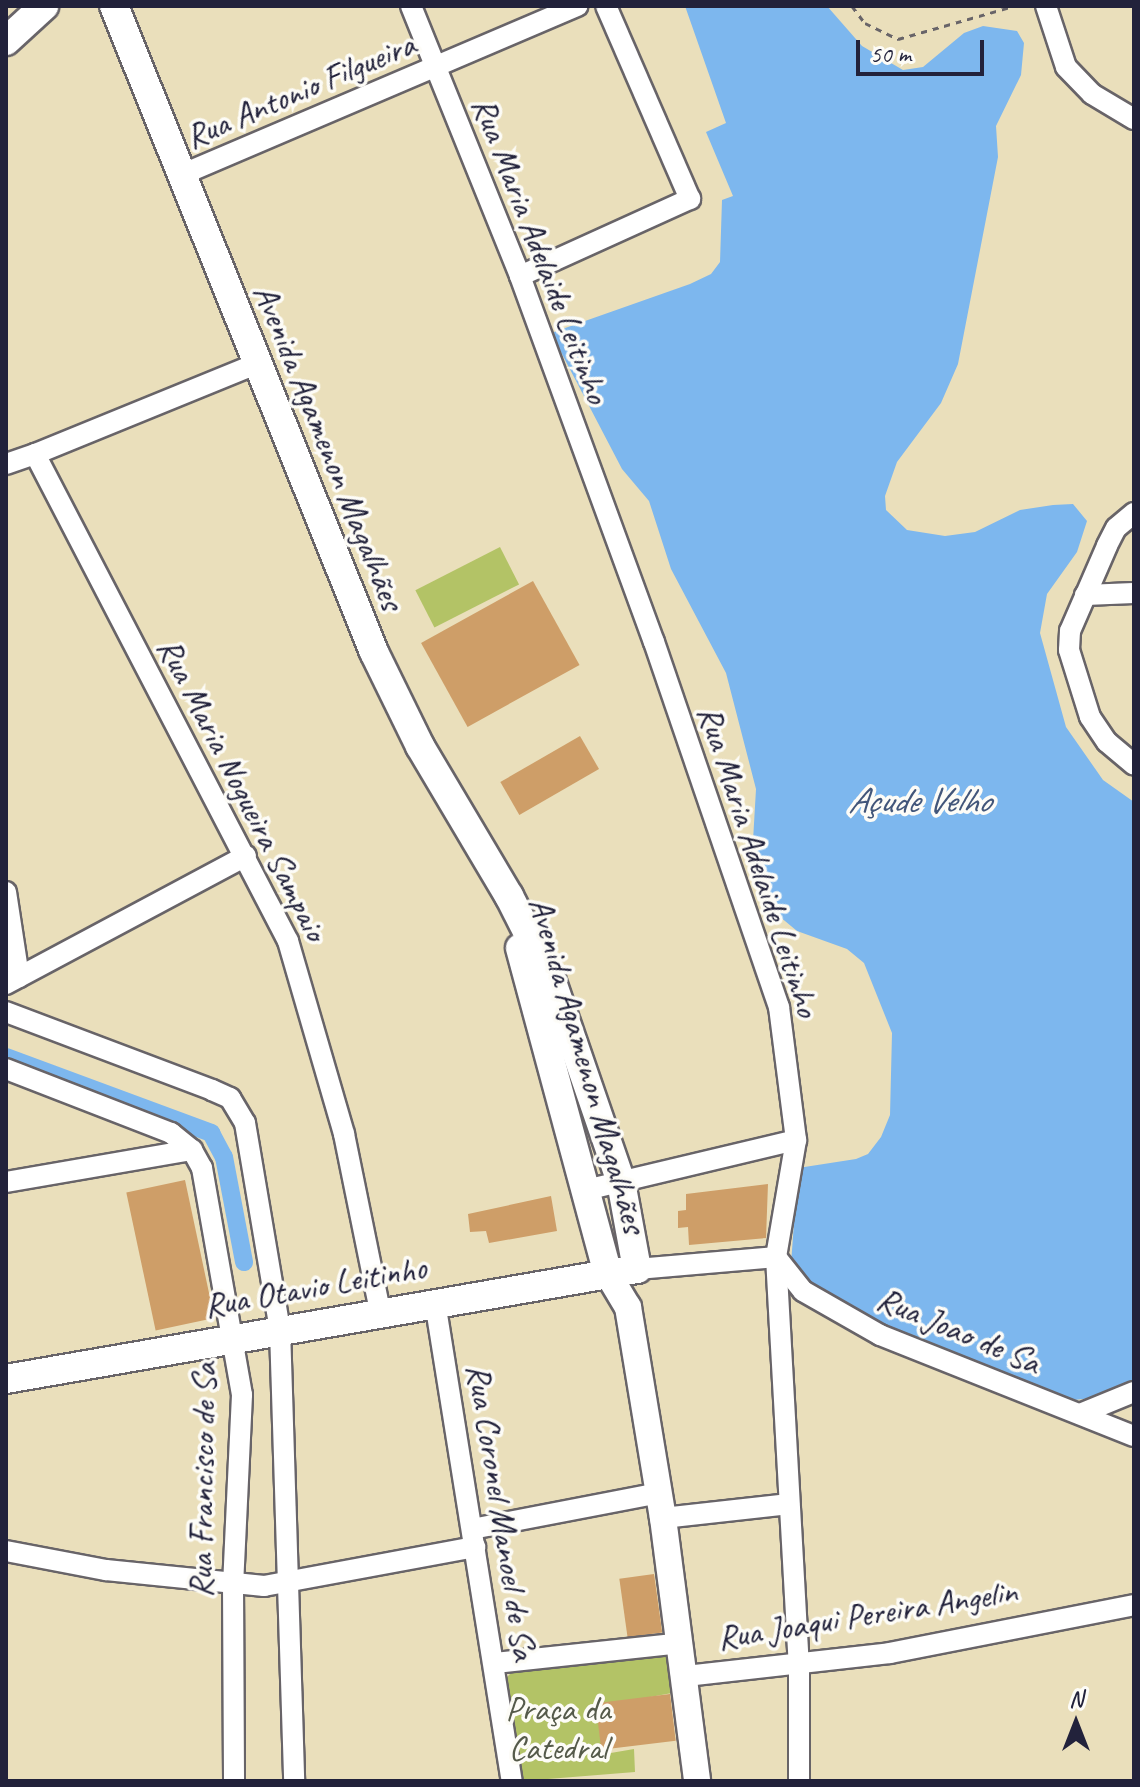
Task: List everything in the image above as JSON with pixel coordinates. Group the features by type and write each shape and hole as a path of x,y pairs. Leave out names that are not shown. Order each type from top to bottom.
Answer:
{"main road":[{"path":"6,41 44,6"},
{"path":"107,6 124,33"},
{"path":"114,6 124,33"},
{"name":"Avenida Agamenon Magalhães","path":"124,33 256,364 381,665 420,746 497,875 542,959 563,1048 569,1125 608,1274"},
{"name":"Avenida Agamenon Magalhães","path":"563,1048 599,1114 621,1182 637,1269"},
{"path":"569,1125 599,1114"},
{"name":"Rua Otavio Leitinho","path":"7,1383 235,1337 637,1269"}],"street":[{"name":"Rua Maria Adelaide Leitinho","path":"411,6 520,276 769,973 781,1020 796,1140 776,1257 799,1667 799,1781"},
{"name":"Rua Antonio Filgueira","path":"181,175 577,6"},
{"path":"520,276 690,199 606,6"},
{"path":"1046,6 1066,67 1092,94 1134,119"},
{"path":"6,464 256,364"},
{"name":"Rua Maria Nogueira Sampaio","path":"35,454 288,941 344,1134 380,1311"},
{"path":"1134,513 1116,528 1070,631 1075,681 1107,742 1134,765"},
{"path":"1085,595 1134,593"},
{"path":"6,892 13,980 246,856"},
{"path":"6,1012 212,1090 239,1109 280,1329 285,1585 294,1781"},
{"path":"6,1069 171,1133 192,1150"},
{"path":"586,1190 796,1140"},
{"path":"6,1182 192,1150"},
{"name":"Rua Francisco de Sa","path":"192,1150 202,1168 235,1337 242,1424 233,1585 234,1781"},
{"path":"628,1307 637,1269 776,1257"},
{"name":"Rua Joao de Sa","path":"776,1257 803,1291 880,1335 1133,1434"},
{"path":"608,1274 628,1307 681,1643"},
{"name":"Rua Coronel Manoel de Sa","path":"435,1302 512,1781"},
{"path":"1080,1414 1134,1392"},
{"path":"6,1551 233,1585 285,1585 473,1538 661,1506 789,1504"},
{"name":"Rua Joaqui Pereira Angelin","path":"495,1663 681,1643 686,1676 799,1667 1134,1605"},
{"path":"686,1676 697,1781"}],"path":[{"path":"852,6 865,23 898,39 1014,6"}],"green space":[{"path":"500,547 519,584 434,628 415,590"},
{"name":"Praça da Catedral","path":"666,1647 672,1693 596,1707 605,1754 634,1749 635,1772 523,1781 507,1677 517,1667"}],"water":[{"name":"Açude Velho","path":"685,6 827,6 862,46 903,70 923,67 964,33 983,26 1017,31 1024,43 1021,75 996,126 998,157 958,364 941,403 897,462 885,496 886,510 907,530 945,536 975,532 1020,510 1053,505 1073,504 1087,521 1077,552 1047,594 1040,633 1066,727 1103,780 1134,802 1134,1384 1101,1397 1074,1400 966,1359 861,1314 820,1291 791,1264 798,1168 856,1159 868,1154 881,1137 890,1115 892,1033 864,963 847,949 797,931 779,916 760,884 752,858 756,789 726,673 671,569 649,501 622,469 551,333 690,284 711,274 720,262 722,200 733,196 706,132 726,123"}],"building":[{"path":"533,581 580,665 468,727 421,643"},
{"path":"580,736 599,769 519,815 500,782"},
{"path":"185,1180 214,1318 156,1330 126,1192"},
{"path":"768,1184 766,1238 689,1245 688,1227 678,1228 678,1211 686,1210 686,1194"},
{"path":"551,1196 557,1231 489,1243 486,1231 470,1232 468,1214"},
{"path":"654,1574 662,1632 628,1637 619,1579"},
{"path":"670,1694 676,1741 601,1750 596,1703"}],"waterway":[{"path":"6,1057 211,1133 224,1157 244,1262"}]}
